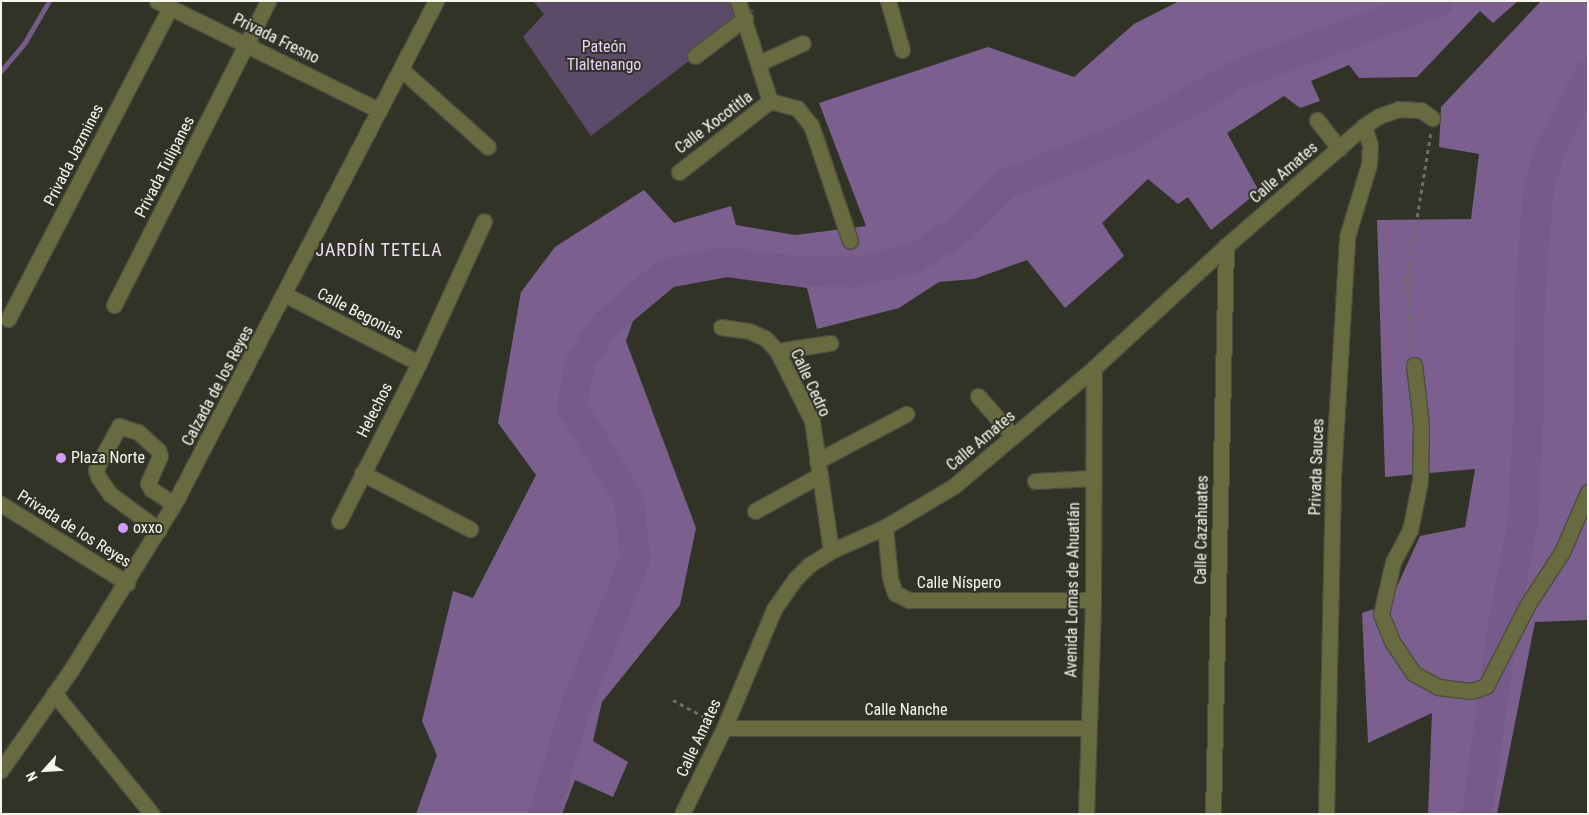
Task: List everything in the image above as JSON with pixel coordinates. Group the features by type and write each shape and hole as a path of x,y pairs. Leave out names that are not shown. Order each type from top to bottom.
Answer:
{"street":[{"name":"Privada Tulipanes","path":"114,305 268,1"},
{"name":"Calzada de los Reyes","path":"1,770 127,583 174,504 286,295 436,1"},
{"path":"888,1 902,50"},
{"name":"Privada Fresno","path":"163,5 247,44 379,110"},
{"name":"Privada Jazmines","path":"8,319 163,5"},
{"path":"695,56 742,6"},
{"path":"742,6 770,101 797,108 811,125 850,241"},
{"path":"759,63 803,43"},
{"path":"402,70 488,147"},
{"name":"Calle Xocotitla","path":"679,172 770,101"},
{"name":"Calle Amates","path":"682,814 724,728 774,609 795,579 831,551 885,527 954,486 1094,368 1226,246 1364,126 1379,116 1398,109 1421,110 1432,118"},
{"path":"1317,120 1339,148"},
{"name":"Privada Sauces","path":"1326,814 1334,466 1347,236 1369,164 1370,145 1364,126"},
{"name":"Helechos","path":"339,521 419,363 484,221"},
{"name":"Calle Cazahuates","path":"1213,814 1226,246"},
{"name":"Calle Begonias","path":"286,295 419,363"},
{"name":"Calle Cedro","path":"721,327 749,331 765,338 776,351 812,421 831,551"},
{"path":"776,351 830,343"},
{"path":"1414,366 1421,424 1420,481 1410,530 1393,562 1381,614 1393,643 1413,673 1438,688 1471,691 1486,686 1497,669 1528,604 1562,552 1588,492"},
{"name":"Avenida Lomas de Ahuatlán","path":"1086,814 1087,728 1093,600 1094,368"},
{"path":"978,396 1013,436"},
{"path":"755,511 819,468 906,414"},
{"path":"159,530 110,494 98,477 96,470 100,459 119,426 138,432 158,450 160,456 148,483 151,489 174,504"},
{"path":"362,474 470,529"},
{"path":"1035,480 1093,478"},
{"name":"Privada de los Reyes","path":"1,504 127,583"},
{"name":"Calle Níspero","path":"885,527 890,578 895,594 909,600 1093,600"},
{"path":"54,693 152,814"},
{"name":"Calle Nanche","path":"724,728 1087,728"}],"path":[{"path":"1414,366 1407,312 1407,280 1419,192 1431,146 1432,118"},
{"path":"673,700 724,728"}],"green space":[{"name":"Pateón Tlaltenango","path":"533,1 738,1 754,11 591,136 523,37 544,14"}],"shaded area":[{"path":"1179,1 1518,1 1493,23 1480,11 1417,77 1359,78 1349,65 1311,81 1320,101 1300,108 1284,96 1227,133 1259,191 1211,230 1188,197 1178,204 1148,179 1102,223 1124,256 1065,308 1027,260 974,279 939,282 899,308 817,329 807,288 705,273 675,283 636,312 626,341 696,528 680,605 602,702 593,741 628,762 613,797 575,780 562,814 416,814 437,755 422,721 453,591 473,598 536,475 498,423 521,292 555,247 644,190 674,223 731,206 736,225 795,235 866,226 819,103 988,47 1074,77 1134,24"},
{"path":"1541,1 1588,1 1588,620 1535,622 1497,814 1428,814 1432,713 1368,743 1362,613 1389,604 1420,536 1465,527 1475,469 1385,477 1377,220 1471,219 1479,154 1439,147 1441,107"}],"waterway":[{"path":"1,71 25,42 49,1"},
{"path":"544,814 576,706 635,559 629,500 572,407 580,363 605,325 667,273 727,262 786,270 856,272 915,258 962,228 1004,185 1126,137 1241,73 1439,1"},
{"path":"1477,814 1502,632 1523,521 1529,404 1530,294 1539,185 1551,149 1588,76"}],"place":[{"name":"Plaza Norte","path":"61,458"},
{"name":"oxxo","path":"123,528"}],"district":[{"name":"JARDÍN TETELA","path":"379,250"}]}
